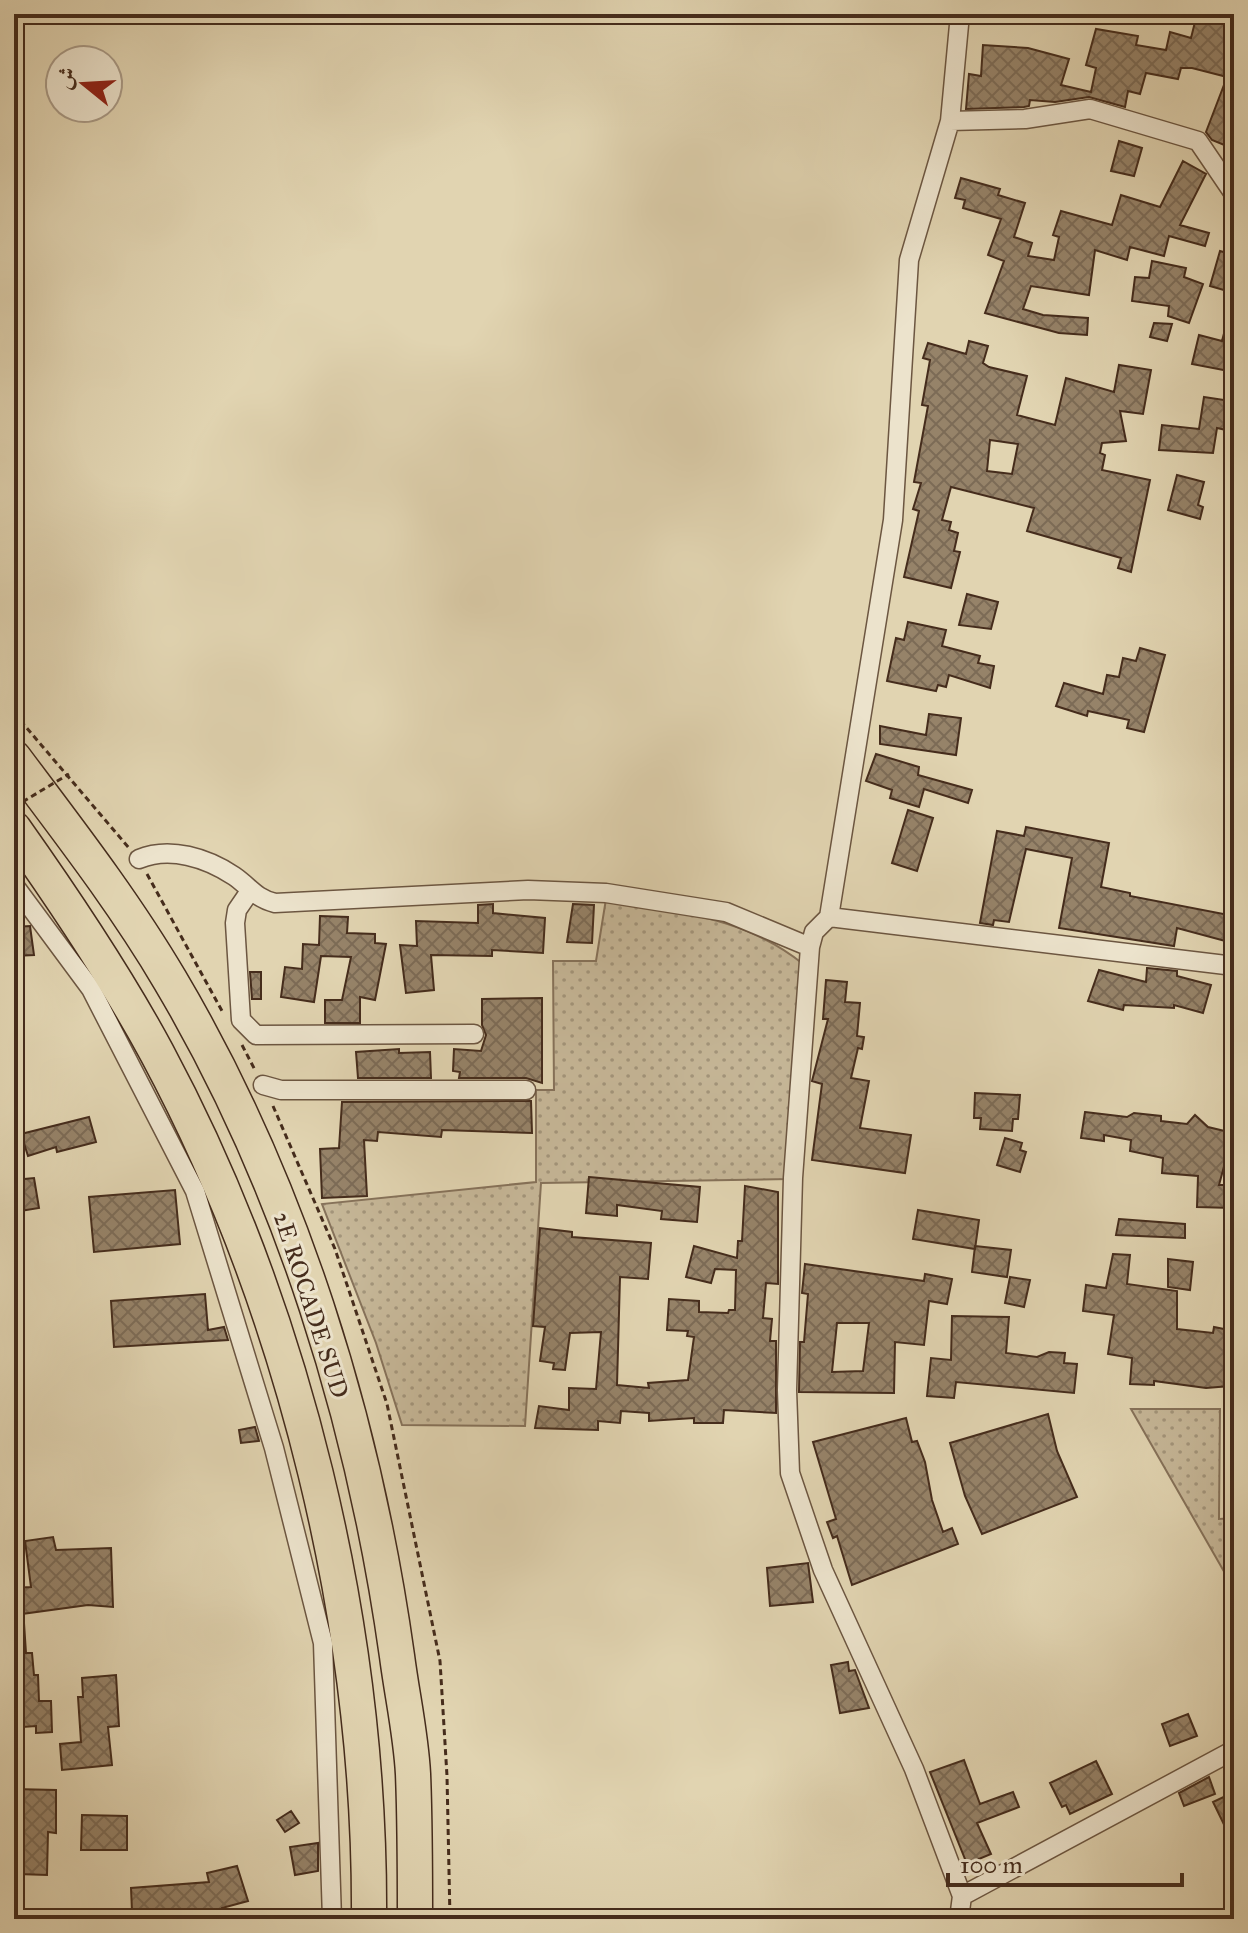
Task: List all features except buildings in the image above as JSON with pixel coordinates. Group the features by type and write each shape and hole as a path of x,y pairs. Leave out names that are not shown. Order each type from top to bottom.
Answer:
{"highway":[{"name":"2E ROCADE SUD","path":"14,758 94,864 170,980 216,1067 293,1238 368,1491 393,1625 413,1771 415,1919"},
{"name":"2E ROCADE SUD","path":"14,829 111,975 157,1053 219,1185 279,1344 319,1495 349,1656 367,1824 369,1919"}],"street":[{"path":"959,1919 962,1896 914,1769 823,1570 790,1473 787,1390 793,1178 810,947 814,932 829,917 893,520 909,260 950,121 960,14"},
{"path":"950,121 1025,119 1090,109 1198,141 1234,194"},
{"path":"139,859 162,853 207,861 236,878 259,899 300,904 528,890 606,893 726,912 810,947"},
{"path":"14,885 91,989 195,1191 205,1221 274,1448 323,1643 332,1919"},
{"path":"250,891 237,910 235,923 241,1020 247,1030 256,1035 474,1034"},
{"path":"829,917 1234,966"},
{"path":"263,1085 281,1090 526,1090"},
{"path":"962,1896 1234,1750"}],"path":[{"path":"14,807 69,774"}],"shaded area":[{"path":"606,899 685,913 734,926 780,948 803,964 789,1179 541,1183 525,1426 402,1425 376,1343 322,1204 536,1182 536,1090 554,1090 553,961 596,961"},
{"path":"1131,1409 1220,1409 1219,1519 1234,1518 1234,1589"}]}
